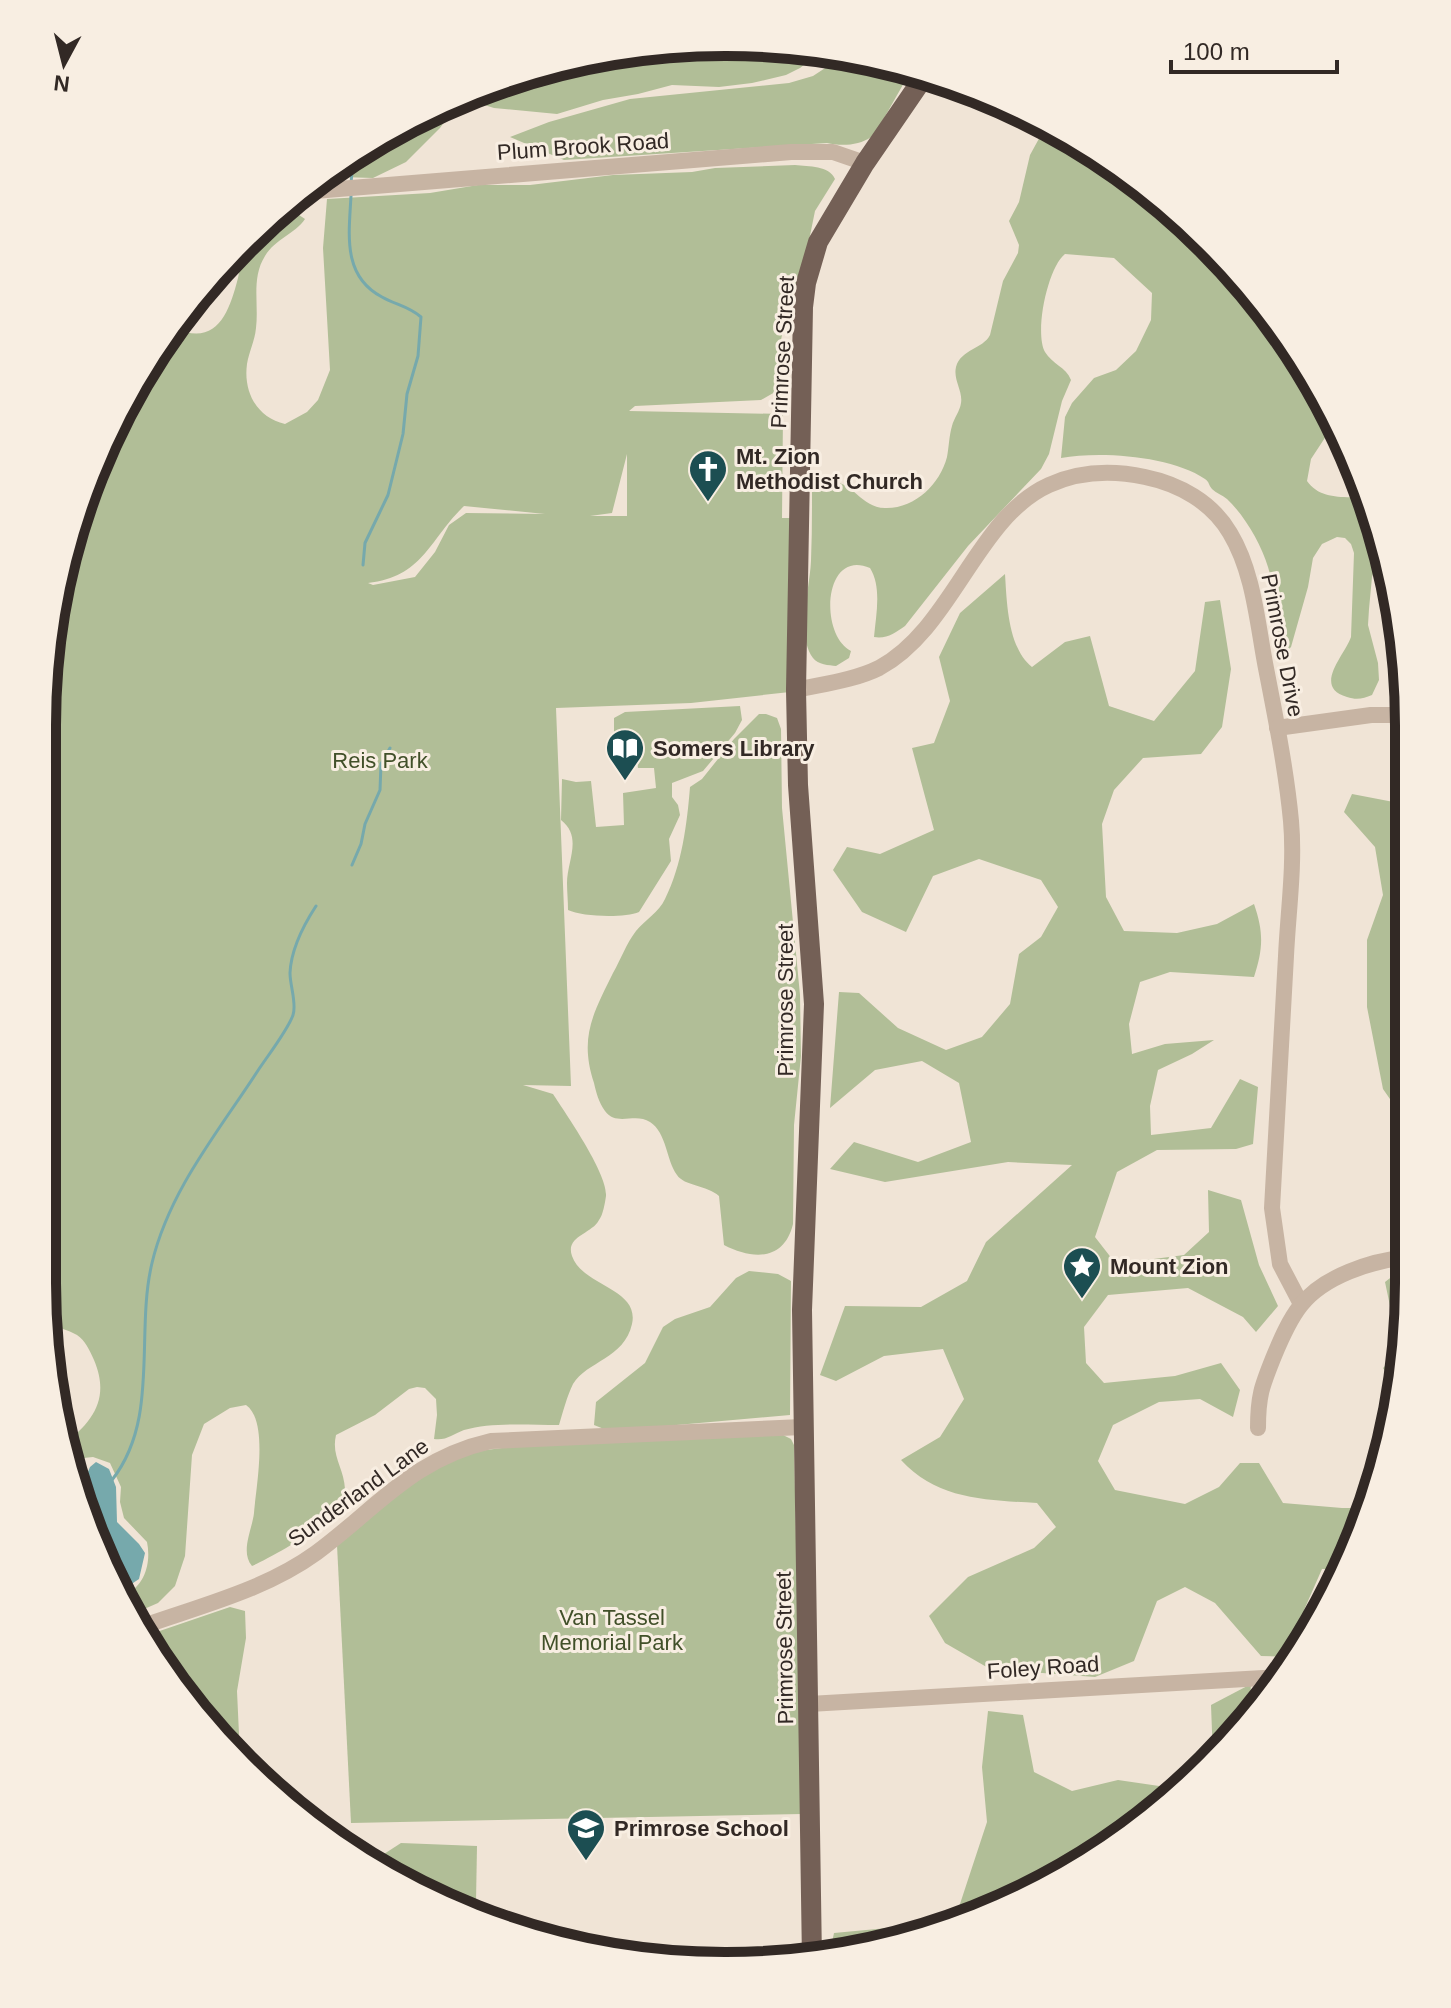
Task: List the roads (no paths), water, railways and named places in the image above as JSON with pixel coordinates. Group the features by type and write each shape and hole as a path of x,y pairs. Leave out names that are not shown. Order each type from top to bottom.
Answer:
{"main road":[{"name":"Primrose Street","path":"812,1946 802,1310 814,1004 798,785 796,690 806,283 818,242 865,163 918,85"}],"street":[{"name":"Plum Brook Road","path":"323,190 791,152 833,152 865,163"},
{"name":"Primrose Drive","path":"796,690 877,669 903,652 925,631 957,583 1011,513 1039,491 1095,472 1124,472 1177,486 1211,509 1229,531 1238,549 1252,592 1292,822 1272,1208 1280,1264 1301,1304"},
{"path":"1277,728 1371,715 1395,715"},
{"path":"1258,1428 1258,1394 1280,1341 1301,1304 1326,1284 1359,1268 1395,1258"},
{"name":"Sunderland Lane","path":"150,1624 268,1582 316,1553 420,1469 466,1447 491,1441 803,1427"},
{"name":"Foley Road","path":"809,1704 1265,1678"}],"water":[{"path":"96,1462 109,1469 116,1487 117,1522 145,1553 139,1579 129,1586 92,1498 86,1477"}],"waterway":[{"path":"351,184 352,171 417,132"},
{"path":"351,196 349,239 354,266 360,278 382,297 421,317 418,356 407,394 403,434 388,495 365,543 363,565"},
{"path":"352,865 380,790 381,764 390,748"},
{"path":"112,1480 127,1456 136,1430 144,1375 147,1290 160,1237 196,1163 293,1015 290,973 293,955 302,930 316,906"}],"place":[{"name":"Mt. Zion Methodist Church","path":"708,503"},
{"name":"Somers Library","path":"625,782"},
{"name":"Mount Zion","path":"1082,1300"},
{"name":"Primrose School","path":"586,1862"}],"park label":[{"name":"Reis Park","path":"380,760"},
{"name":"Van Tassel Memorial Park","path":"612,1630"}]}
